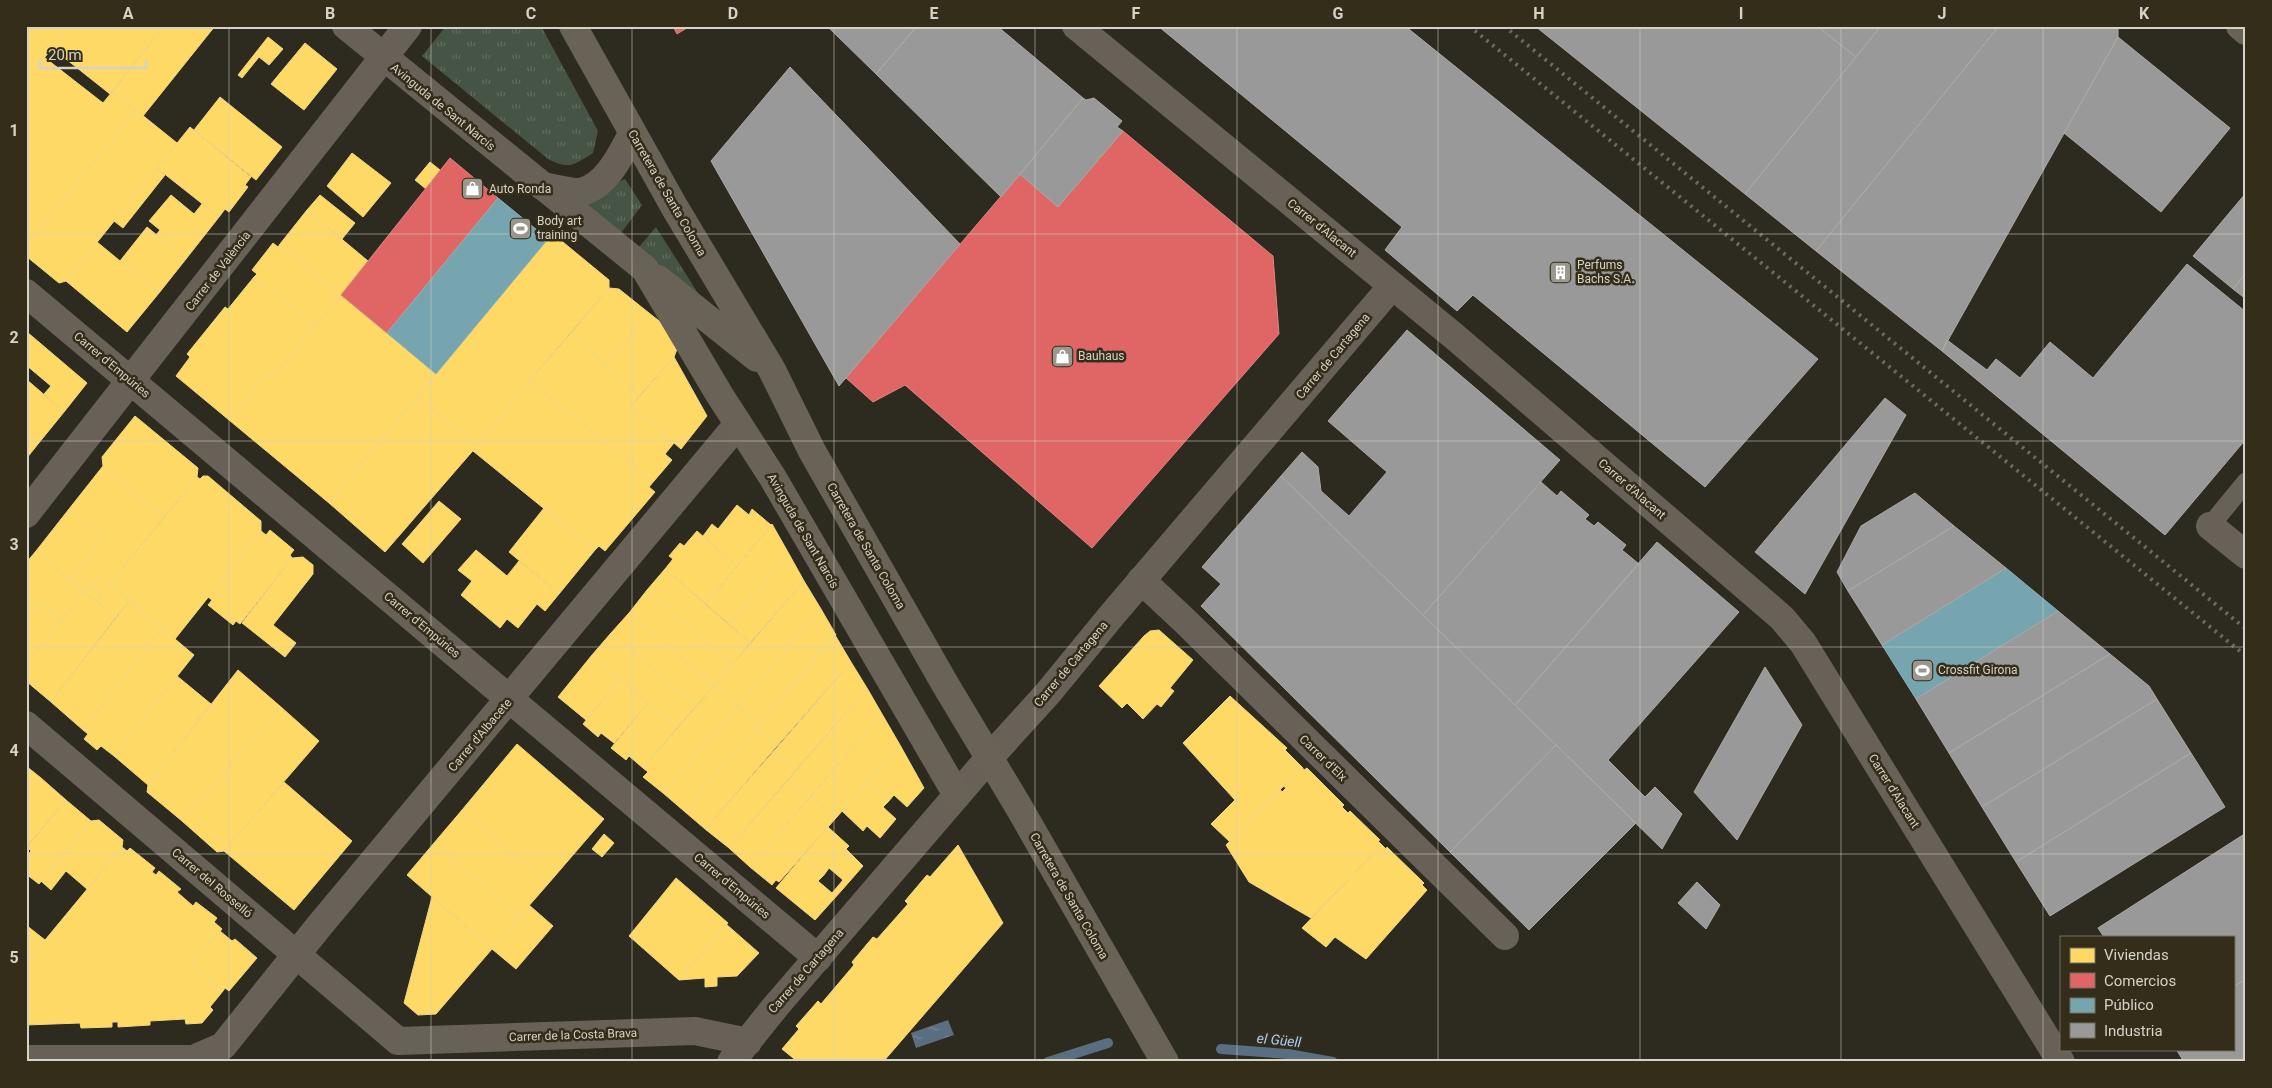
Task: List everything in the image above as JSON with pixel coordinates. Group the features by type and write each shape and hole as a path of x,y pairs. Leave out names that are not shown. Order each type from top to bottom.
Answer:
{"street":[{"name":"Avinguda de Sant Narcís","path":"346,26 540,186 772,370"},
{"name":"Carrer de València","path":"26,514 132,382 408,26"},
{"name":"Carretera de Santa Coloma","path":"573,26 632,134 772,370 812,451 945,684 1165,1062"},
{"name":"Carrer d'Alacant","path":"1076,26 1455,337 1782,618 1803,643 2061,1062"},
{"path":"2240,26 2246,31"},
{"path":"540,186 581,192 599,182 616,163 632,134"},
{"name":"Avinguda de Sant Narcís","path":"645,269 738,424 773,478 957,796"},
{"name":"Carrer de Cartagena","path":"740,1052 989,758 1048,693 1141,580 1392,286"},
{"name":"Carrer d'Empúries","path":"26,293 818,958"},
{"name":"Carrer d'Albacete","path":"26,1059 193,1059 223,1046 320,926 738,424"},
{"path":"2210,526 2246,555"},
{"name":"Carrer d'Elx","path":"1141,580 1186,622 1504,936"},
{"name":"Carrer del Rosselló","path":"26,725 398,1041"},
{"name":"Carrer de la Costa Brava","path":"398,1041 695,1031 740,1052"}],"lane":[{"path":"2210,526 2246,482"}],"green space":[{"path":"446,26 541,26 598,131 593,153 571,165 561,164 548,159 422,56"},
{"path":"625,179 642,205 615,241 571,202"},
{"path":"656,227 708,309 633,254"}],"water":[{"path":"948,1020 954,1035 916,1048 911,1033"}],"building: Viviendas":[{"path":"26,26 69,26 51,50 26,30"},
{"path":"69,26 164,26 110,94 52,48"},
{"path":"164,26 215,26 143,116 112,92"},
{"path":"26,30 51,50 26,79"},
{"path":"268,37 283,49 269,65 259,57 242,78 238,75"},
{"path":"305,43 337,69 304,110 271,84"},
{"path":"44,57 103,103 112,92 136,110 26,246 26,79"},
{"path":"220,97 282,147 256,180 194,130"},
{"path":"136,110 177,143 66,281 59,283 26,256 26,246"},
{"path":"190,127 251,177 245,185 248,187 229,212 225,209 219,217 157,168"},
{"path":"352,153 391,183 363,217 327,186"},
{"path":"430,162 440,170 426,189 415,180"},
{"path":"157,168 165,175 123,228 114,221"},
{"path":"171,195 194,214 202,204 219,217 186,259 156,235 160,230 149,221"},
{"path":"320,195 355,223 342,239 307,210"},
{"path":"307,210 368,261 341,295 280,244"},
{"path":"147,227 186,259 159,293 120,261"},
{"path":"558,238 609,280 609,288 529,381 477,446 417,396 548,239 551,241"},
{"path":"97,242 159,293 127,332 66,281"},
{"path":"273,243 278,247 280,244 341,295 316,326 254,277 257,274 252,270"},
{"path":"254,277 316,326 273,378 267,373 229,420 176,376 190,357 187,354 225,307 228,309"},
{"path":"609,288 619,289 649,313 605,365 571,333"},
{"path":"341,295 436,374 329,503 229,420 267,373 273,378"},
{"path":"649,313 663,324 677,349 674,357 639,396 605,365"},
{"path":"27,332 87,383 64,412 44,394 51,386 26,365"},
{"path":"571,333 639,396 631,406 674,443 665,454 672,460 654,481 529,381"},
{"path":"674,357 707,416 681,449 631,406"},
{"path":"26,379 64,412 38,444 26,434"},
{"path":"529,381 654,481 649,487 655,492 605,551 599,546 595,550 473,451"},
{"path":"417,396 477,446 385,552 329,503"},
{"path":"135,416 198,468 197,477 164,517 103,466 102,457"},
{"path":"26,434 38,444 26,459"},
{"path":"103,466 164,517 110,584 130,600 116,617 97,602 102,594 90,584 84,592 70,580 103,538 69,509"},
{"path":"203,476 208,476 261,521 261,531 175,639 110,584 197,477 200,479"},
{"path":"439,501 461,519 423,563 402,544"},
{"path":"737,505 749,515 752,509 771,525 737,566 703,536 712,524 718,529"},
{"path":"544,508 595,550 559,594 509,552"},
{"path":"69,509 103,538 70,580 36,551"},
{"path":"772,524 789,554 729,624 706,604"},
{"path":"270,530 294,550 290,555 292,558 240,624 236,621 233,625 208,605 212,600 208,597 261,531 266,535"},
{"path":"697,531 737,566 706,604 665,569 673,559 669,556 680,543 684,546"},
{"path":"476,550 507,576 519,561 559,594 545,611 537,604 518,628 507,619 500,628 461,595 472,581 458,570"},
{"path":"36,551 84,592 62,620 41,602 34,611 26,605 26,563"},
{"path":"789,554 804,581 750,643 729,624"},
{"path":"303,557 313,565 313,574 273,625 296,643 285,657 242,623 292,558"},
{"path":"665,569 750,643 732,665 647,590"},
{"path":"804,581 821,609 738,706 714,686"},
{"path":"90,584 102,594 97,602 84,592"},
{"path":"647,590 732,665 714,686 629,613"},
{"path":"84,592 116,617 51,702 26,681 26,664"},
{"path":"130,600 162,628 83,730 51,702"},
{"path":"41,602 62,620 26,664 26,605 34,611"},
{"path":"821,609 836,635 759,725 738,706"},
{"path":"629,613 714,686 696,706 611,633"},
{"path":"162,628 194,655 114,756 101,746 97,750 84,739 88,734 83,730"},
{"path":"1159,630 1193,660 1170,688 1174,691 1161,707 1157,704 1143,719 1127,703 1122,708 1099,686 1144,636 1150,631"},
{"path":"611,633 696,706 677,728 592,655"},
{"path":"835,635 851,662 777,746 756,728"},
{"path":"592,655 620,679 586,720 558,697"},
{"path":"851,662 867,688 796,770 774,751"},
{"path":"238,670 281,707 182,821 147,792 148,785"},
{"path":"177,676 211,704 148,785 114,756"},
{"path":"620,679 648,703 614,743 601,733 598,737 583,724"},
{"path":"714,686 738,706 663,793 643,777 648,772 643,768"},
{"path":"867,688 882,714 809,798 788,780"},
{"path":"1230,696 1287,748 1285,750 1302,767 1230,842 1211,824 1235,800 1183,743"},
{"path":"648,703 677,728 643,768 629,756 626,760 611,748"},
{"path":"738,706 759,725 684,811 663,793"},
{"path":"281,707 319,741 224,851 217,852 182,821"},
{"path":"882,714 900,745 836,818 811,796"},
{"path":"756,728 777,746 705,829 684,811"},
{"path":"517,744 604,819 548,884 462,810"},
{"path":"900,745 924,788 907,807 894,795 888,802 867,782"},
{"path":"774,751 796,770 729,848 705,829"},
{"path":"26,766 41,778 26,796"},
{"path":"1302,767 1304,770 1307,768 1344,805 1342,807 1348,813 1350,811 1380,840 1378,841 1382,845 1311,918 1249,882 1226,845 1280,789 1282,792 1286,788 1283,786"},
{"path":"41,778 66,800 28,845 26,843 26,796"},
{"path":"788,780 809,798 750,867 729,848"},
{"path":"284,782 352,841 294,910 224,851"},
{"path":"867,782 888,802 883,807 896,819 880,838 867,826 863,831 842,811"},
{"path":"811,796 836,818 779,882 776,880 772,885 750,867"},
{"path":"66,800 91,821 39,884 26,874 26,857 31,851 27,847"},
{"path":"462,810 548,884 520,916 434,843"},
{"path":"99,820 123,840 122,847 87,889 66,871 51,890 41,881 91,821"},
{"path":"828,827 849,846 846,849 863,866 842,890 838,886 843,880 829,868 824,875 802,857"},
{"path":"604,834 614,843 602,857 592,849"},
{"path":"434,843 520,916 492,949 407,875"},
{"path":"958,845 1003,923 883,1062 798,1062 782,1049 799,1029 796,1026 818,1001 821,1004 854,965 852,962 873,937 877,939 908,904 905,901 927,875 930,877"},
{"path":"1382,845 1386,849 1387,847 1424,883 1422,885 1427,890 1366,959 1335,937 1326,947 1302,928"},
{"path":"122,847 127,851 130,848 155,868 152,872 156,875 159,871 181,889 177,892 193,906 196,902 217,918 214,922 222,929 191,964 223,991 210,1007 213,1010 202,1023 186,1024 185,1019 150,1021 150,1025 118,1027 118,1022 112,1022 112,1027 81,1028 80,1023 26,1025 26,963"},
{"path":"802,857 824,875 818,881 832,893 838,886 842,890 815,920 776,888"},
{"path":"676,878 728,923 679,980 629,936"},
{"path":"432,897 492,949 436,1014 418,1015 404,1003"},
{"path":"529,905 553,926 516,969 492,949"},
{"path":"726,924 759,953 737,976 717,977 717,986 705,987 705,978 679,980"},
{"path":"26,925 45,940 26,963"},
{"path":"220,931 232,941 235,939 257,958 229,991 225,988 223,991 191,964"}],"building: Comercios":[{"path":"673,26 690,26 677,34"},
{"name":"Bauhaus","path":"1123,131 1273,256 1279,334 1092,548 905,385 873,402 846,378 1020,174 1058,207"},
{"path":"450,158 498,198 387,333 341,295"}],"building: Público":[{"path":"498,198 548,239 436,374 387,333"},
{"path":"2006,568 2058,611 1916,699 1882,645"}],"building: Industria":[{"path":"827,26 917,26 876,74"},
{"path":"917,26 997,26 1083,98 1001,197 876,74"},
{"name":"Perfums Bachs S.A.","path":"1158,26 1405,26 1818,359 1705,487 1473,295 1457,311 1385,250 1402,227"},
{"path":"1535,26 1817,26 1856,57 1745,194"},
{"path":"1817,26 1881,26 1856,57"},
{"path":"1881,26 1999,26 1816,251 1745,194"},
{"path":"1999,26 2118,26 2118,37 1942,351 1816,251"},
{"path":"2118,37 2230,128 2161,212 2064,133"},
{"path":"790,67 960,244 839,386 711,161"},
{"path":"1083,98 1086,100 1094,98 1122,121 1117,127 1123,131 1058,207 1020,174"},
{"path":"2246,193 2246,273 2233,289 2193,256"},
{"path":"2187,264 2246,312 2246,439 2165,535 1942,351 1947,340 1987,370 1996,359 2020,378 2050,342 2093,378"},
{"path":"2246,273 2246,299 2233,289"},
{"path":"1407,330 1560,460 1423,615 1281,476 1302,452 1318,467 1321,491 1349,516 1387,472 1328,421"},
{"path":"1885,398 1906,415 1805,594 1755,552"},
{"path":"1281,476 1556,745 1450,852 1201,606 1221,584 1202,567"},
{"path":"1541,482 1557,496 1561,491 1589,515 1585,519 1594,526 1598,522 1626,545 1622,550 1639,564 1515,705 1423,615"},
{"path":"1915,493 1954,526 1848,591 1837,572 1861,526"},
{"path":"1954,526 2006,568 1882,645 1848,591"},
{"path":"1657,542 1739,612 1608,760 1645,797 1655,787 1682,814 1662,849 1515,705"},
{"path":"2058,611 2110,654 1949,753 1916,699"},
{"path":"2110,654 2149,686 2157,699 1982,807 1949,753"},
{"path":"1765,667 1802,725 1737,840 1694,792"},
{"path":"2157,699 2191,753 2016,862 1982,807"},
{"path":"1556,745 1636,823 1529,930 1450,852"},
{"path":"2191,753 2225,807 2050,916 2016,862"},
{"path":"2246,833 2246,979 2234,986 2234,936 2103,936 2098,928"},
{"path":"1697,882 1720,905 1706,929 1678,903"},
{"path":"2246,979 2246,1062 2184,1062 2177,1050 2234,1050 2234,986"}],"waterway":[{"name":"el Güell","path":"1048,1062 1108,1043"},
{"name":"el Güell","path":"1221,1049 1288,1054 1333,1062"}],"railway":[{"path":"1469,26 2246,656"},
{"path":"1504,26 2246,629"}],"place":[{"name":"Auto Ronda","path":"473,189"},
{"name":"Body art training","path":"521,228"},
{"name":"Perfums Bachs S.A.","path":"1561,272"},
{"name":"Bauhaus","path":"1062,356"},
{"name":"Crossfit Girona","path":"1922,670"}]}
